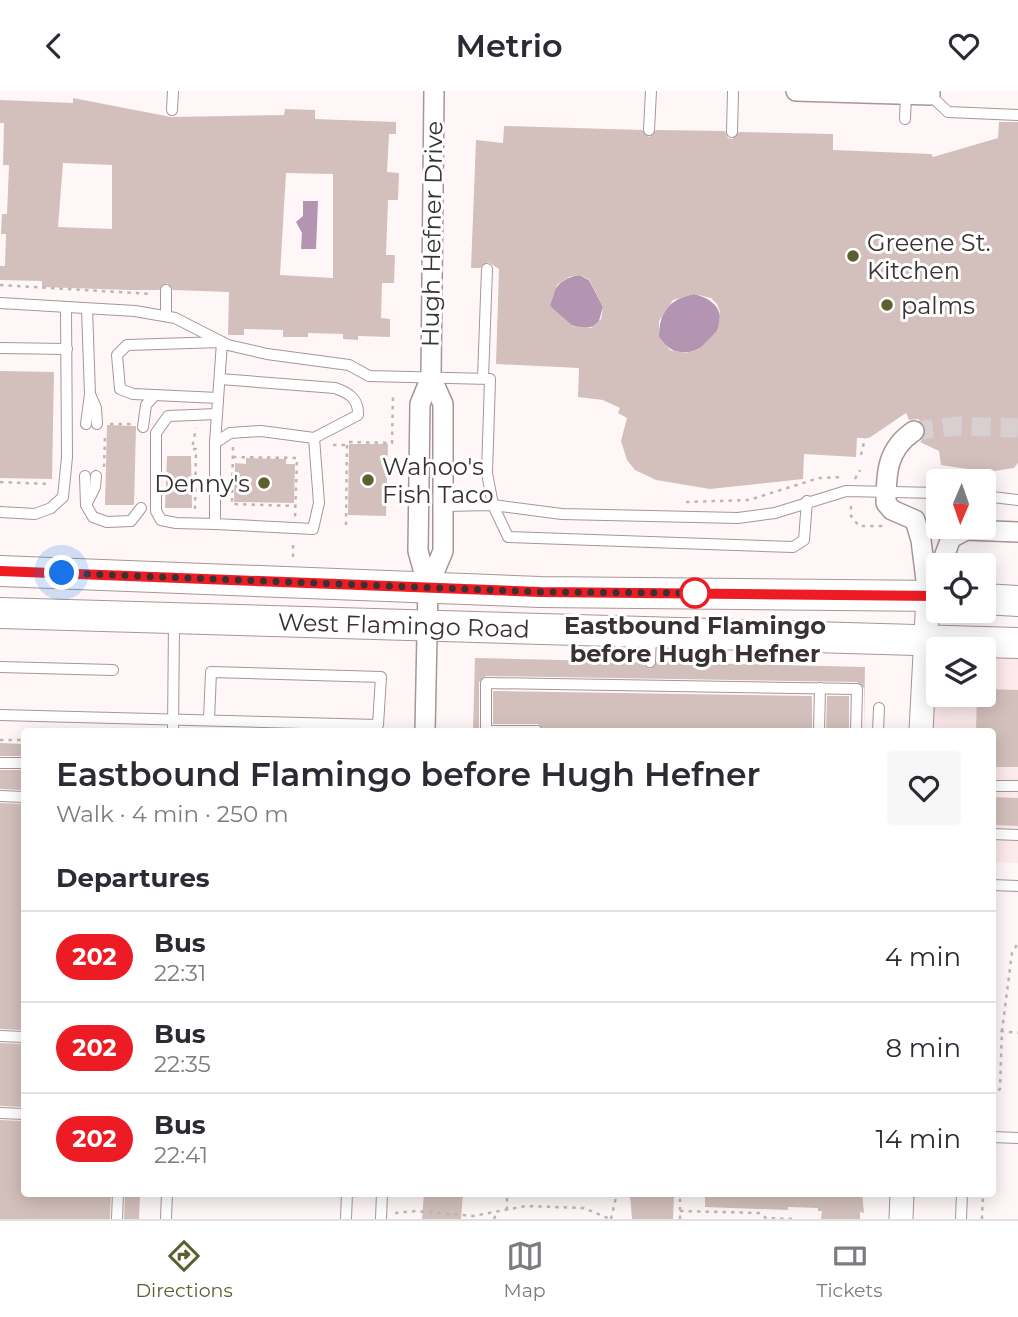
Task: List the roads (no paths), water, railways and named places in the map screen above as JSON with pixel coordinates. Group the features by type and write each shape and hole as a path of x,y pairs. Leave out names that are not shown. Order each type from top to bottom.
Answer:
{"main road":[{"name":"West Flamingo Road","path":"0,571 540,592 926,588"},
{"path":"996,600 1018,601"},
{"name":"West Flamingo Road","path":"0,613 1018,643"}],"street":[{"name":"Hugh Hefner Drive","path":"425,728 428,587 418,551 419,460 420,404 431,376 434,91"},
{"path":"796,91 906,95 930,93"},
{"name":"Hugh Hefner Drive","path":"428,587 443,551 443,404 431,376"},
{"path":"914,431 899,441 892,454 886,503 892,510 915,520 921,540 921,559 926,570"},
{"path":"945,553 951,538 966,530 1018,532"},
{"path":"921,728 928,623"},
{"path":"901,1219 902,1197"}],"lane":[{"path":"172,110 173,91"},
{"path":"649,130 651,91"},
{"path":"732,132 733,91"},
{"path":"930,93 948,112 1018,115"},
{"path":"905,120 906,95"},
{"path":"483,378 487,269"},
{"path":"166,292 166,316"},
{"path":"0,303 166,316 198,327 222,342"},
{"path":"0,512 35,514 51,508 63,496 66,309"},
{"path":"87,309 91,424"},
{"path":"215,524 215,443 222,342"},
{"path":"218,398 133,394 120,389 117,355 127,345 222,342 267,354 348,365 369,376 489,379 487,473 493,505 508,537 793,547 804,540 807,501"},
{"path":"0,348 67,349"},
{"path":"215,443 230,433 261,431 314,438 358,415 356,401 335,388 220,379"},
{"path":"139,426 146,405 155,395"},
{"path":"217,414 168,416 156,433 156,511 161,520 313,529 319,503 314,438"},
{"path":"95,475 95,487 86,505 93,517 107,522 131,521 141,509"},
{"path":"443,506 493,505 562,514 738,518 775,513 846,491 926,493"},
{"path":"996,497 1018,500"},
{"path":"173,728 174,618"},
{"path":"650,662 651,631"},
{"path":"0,667 113,670"},
{"path":"0,715 378,725 381,677 211,672 209,720"},
{"path":"486,728 486,684 857,689 856,728"},
{"path":"819,728 820,688"},
{"path":"878,728 879,708"},
{"path":"0,762 21,763"},
{"path":"996,786 1018,786"},
{"path":"0,796 21,797"},
{"path":"996,834 1018,835"},
{"path":"996,885 1018,886"},
{"path":"0,1036 21,1037"},
{"path":"0,1113 21,1114"},
{"path":"996,1137 1018,1138"},
{"path":"117,1219 118,1197"},
{"path":"166,1219 167,1197"},
{"path":"346,1219 347,1197"},
{"path":"381,1215 382,1197"},
{"path":"961,1219 962,1197"}],"tunnel":[{"path":"914,431 957,426 1018,428"}],"place":[{"name":"Greene St. Kitchen","path":"853,256"},
{"name":"palms","path":"887,305"},
{"name":"Wahoo's Fish Taco","path":"368,480"},
{"name":"Denny's","path":"264,483"},
{"name":"Eastbound Flamingo before Hugh Hefner","path":"695,593"}]}
